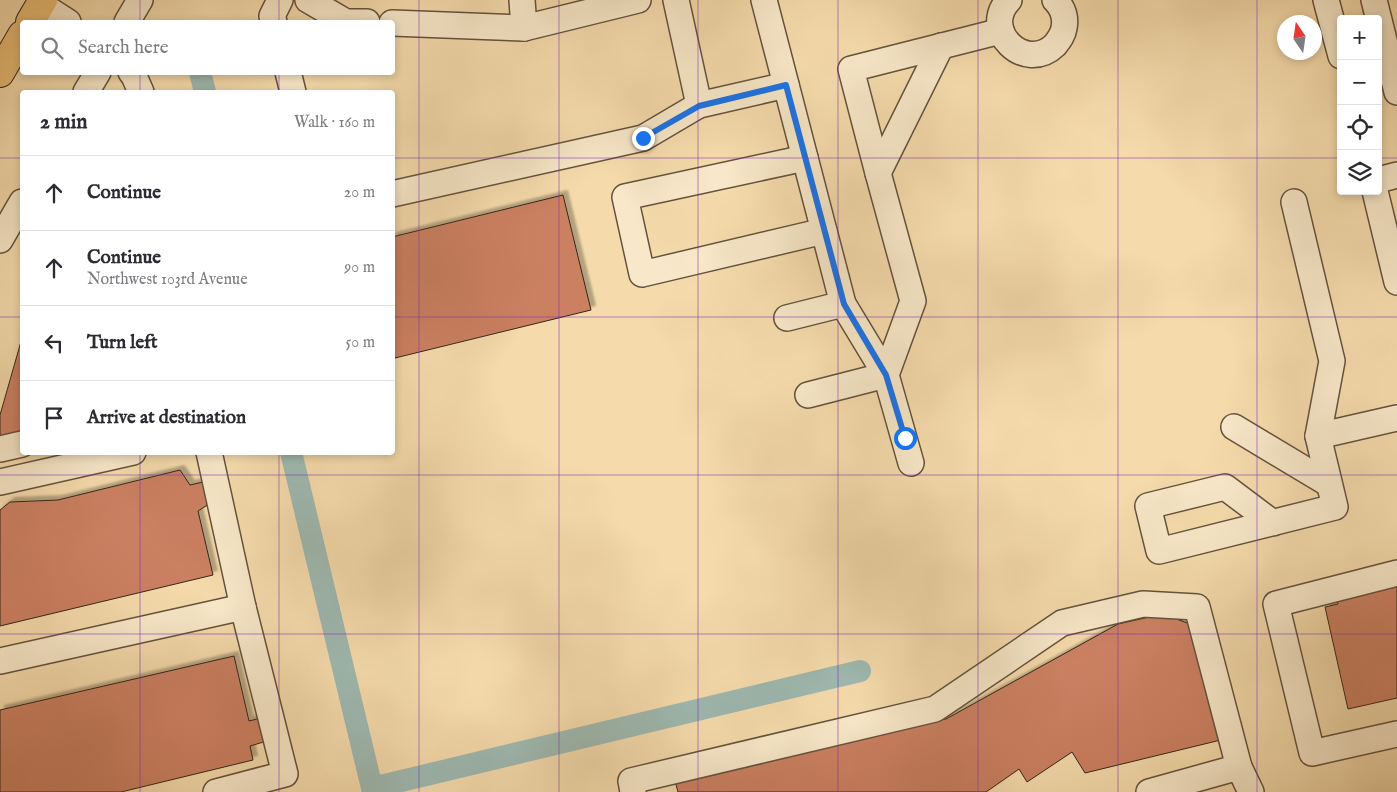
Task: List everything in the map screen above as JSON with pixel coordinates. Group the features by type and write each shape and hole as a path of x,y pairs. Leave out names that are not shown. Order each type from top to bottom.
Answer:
{"main road":[{"path":"0,73 20,38"}],"street":[{"path":"128,20 140,0"},
{"path":"273,20 272,16 280,0"},
{"path":"308,0 343,20"},
{"path":"522,0 524,28"},
{"path":"395,23 524,28 638,0"},
{"path":"676,0 699,106"},
{"path":"764,0 844,304 886,375 911,463"},
{"path":"1006,1 1000,21 1001,31 1005,40 1012,48 1021,53 1031,54 1051,49 1058,42 1063,32 1065,22 1063,12 1055,0"},
{"path":"1326,0 1337,41"},
{"path":"1374,0 1397,92"},
{"path":"38,9 63,20"},
{"path":"886,375 913,301 851,69 1001,31"},
{"path":"878,173 941,46"},
{"path":"87,90 96,75"},
{"path":"133,75 140,90"},
{"path":"289,75 292,90"},
{"path":"395,193 643,138 699,106 786,85"},
{"path":"805,158 625,197 642,274 824,231"},
{"path":"1382,179 1397,175"},
{"path":"1376,195 1397,282"},
{"path":"1273,522 1334,507 1318,436 1332,360 1294,202"},
{"path":"0,240 20,205"},
{"path":"787,318 844,304"},
{"path":"808,395 886,375"},
{"path":"1318,436 1397,418"},
{"path":"1234,428 1329,484"},
{"path":"0,449 20,444"},
{"path":"0,482 120,455"},
{"path":"210,455 243,607 285,774 216,792"},
{"path":"1397,572 1276,604 1312,753 1397,734"},
{"path":"634,792 631,782 935,709 1062,624 1143,604 1198,607 1239,767 1251,792"},
{"path":"0,661 243,607"},
{"path":"1149,792 1239,767"}],"building":[{"path":"563,195 591,310 395,358 395,236"},
{"path":"20,345 20,433 0,438 0,415"},
{"path":"180,470 190,485 203,482 209,504 198,511 213,575 0,626 0,510 10,502 58,500"},
{"path":"1397,583 1397,698 1348,709 1325,607 1338,604 1336,595"},
{"path":"1158,615 1169,616 1187,623 1195,630 1229,738 1085,773 1072,752 1027,782 1019,769 986,792 678,792 675,781 927,721 946,719 1118,624"},
{"path":"234,656 249,721 261,718 267,741 250,746 253,760 121,792 0,792 0,710"}],"waterway":[{"path":"201,75 204,90"},
{"path":"292,455 372,788 860,671"}],"route":[{"path":"643,138 699,106 786,85 844,304 886,375 905,438"}]}
